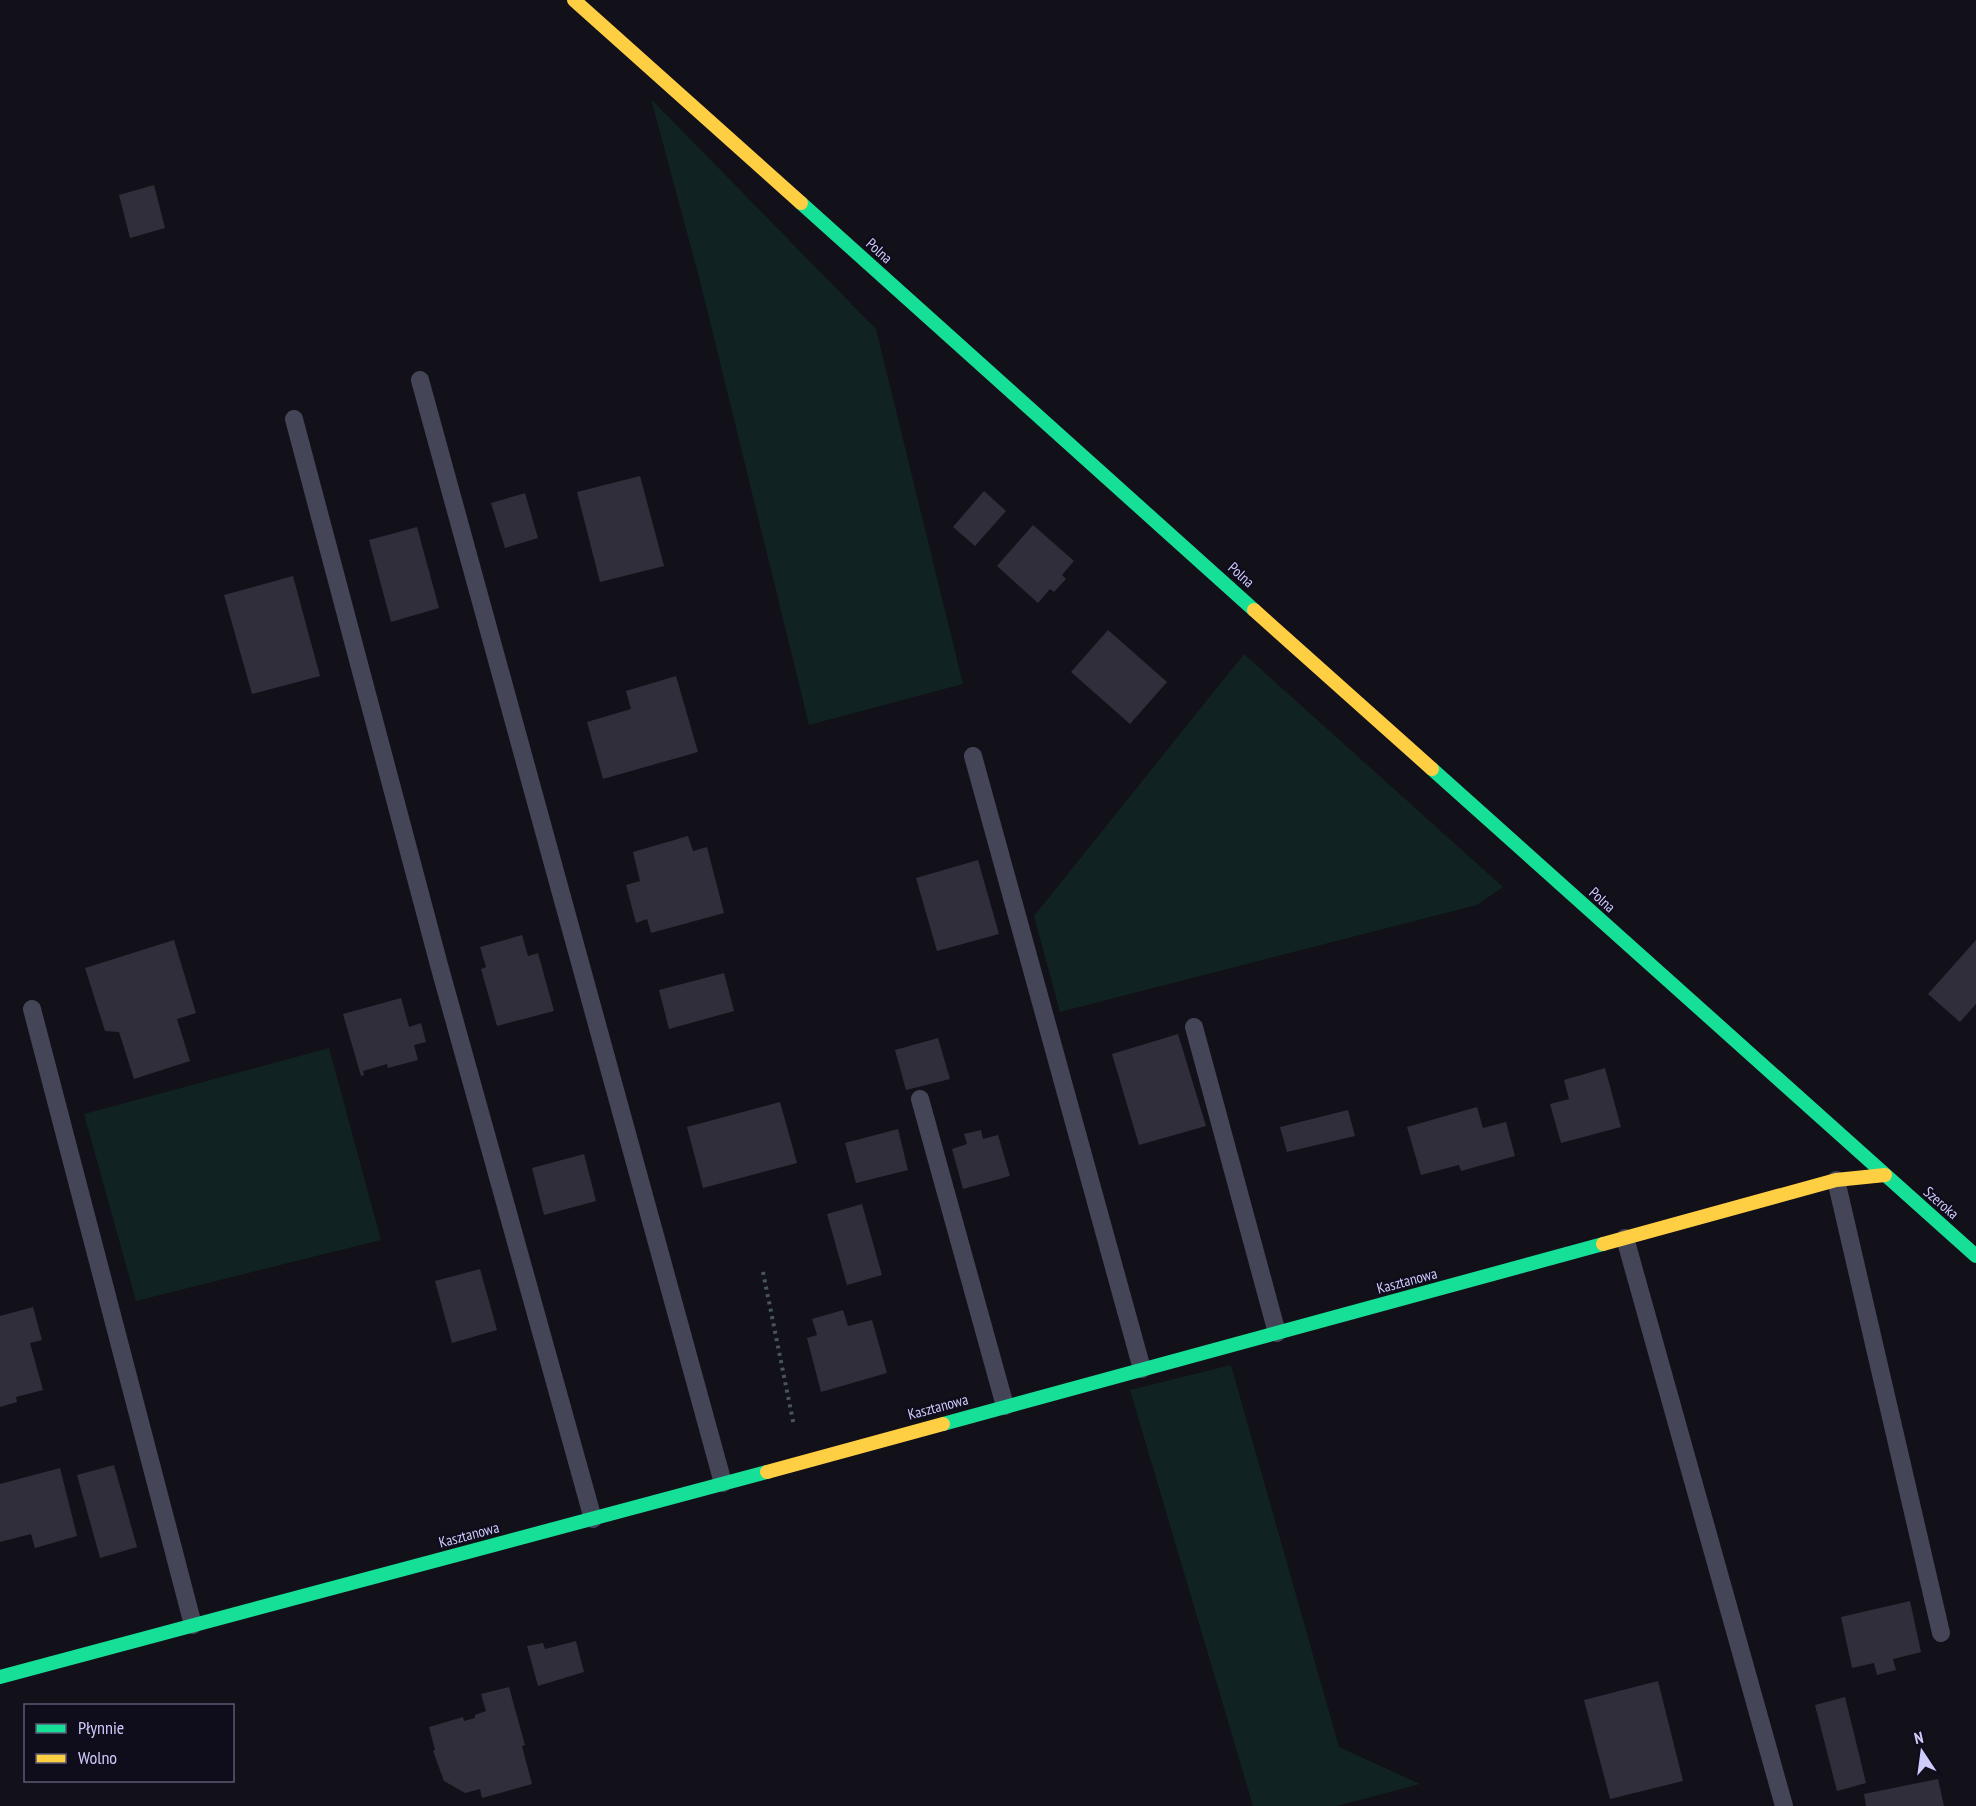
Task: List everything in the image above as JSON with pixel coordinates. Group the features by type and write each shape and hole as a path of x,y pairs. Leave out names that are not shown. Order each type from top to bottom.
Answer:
{"street":[{"name":"Polna","path":"574,0 1885,1175"},
{"name":"Kasztanowa","path":"0,1677 592,1519 1836,1180 1885,1175"},
{"name":"Szeroka","path":"1885,1175 1976,1256"}],"lane":[{"path":"420,380 723,1483"},
{"path":"294,419 439,965 592,1519"},
{"path":"973,756 1142,1369"},
{"path":"32,1009 193,1625"},
{"path":"1194,1027 1277,1333"},
{"path":"920,1099 1005,1406"},
{"path":"1836,1180 1941,1634"},
{"path":"1625,1238 1784,1806"}],"path":[{"path":"763,1272 801,1462"}],"shaded area":[{"path":"651,99 876,329 963,684 809,725 700,281"},
{"path":"1244,654 1503,887 1477,905 1060,1012 1034,916"},
{"path":"329,1048 381,1240 136,1301 84,1114"},
{"path":"1231,1365 1339,1747 1420,1784 1337,1806 1253,1806 1130,1390"}],"building":[{"path":"154,185 165,228 130,238 119,195"},
{"path":"640,476 664,566 600,582 577,492"},
{"path":"984,491 1006,511 975,546 953,527"},
{"path":"525,493 538,538 505,548 491,503"},
{"path":"1033,525 1074,561 1062,575 1066,579 1054,592 1050,589 1038,603 997,566"},
{"path":"417,527 439,608 391,622 369,540"},
{"path":"293,576 320,676 252,694 224,595"},
{"path":"1108,630 1167,682 1130,724 1071,672"},
{"path":"676,676 698,752 603,779 587,722 631,709 626,691"},
{"path":"688,836 693,851 707,847 724,913 651,933 647,919 636,923 626,885 640,881 633,852"},
{"path":"978,860 999,934 937,951 916,878"},
{"path":"522,935 528,956 538,953 554,1011 497,1026 481,969 486,967 480,947"},
{"path":"174,940 196,1013 177,1019 190,1061 134,1079 119,1032 105,1031 85,968"},
{"path":"1976,940 1976,1004 1960,1022 1928,994"},
{"path":"724,973 734,1011 669,1029 659,990"},
{"path":"401,998 409,1027 421,1023 426,1042 414,1045 418,1060 388,1068 387,1064 363,1071 364,1075 361,1076 343,1014"},
{"path":"1178,1034 1206,1126 1139,1145 1112,1054"},
{"path":"938,1038 950,1079 906,1090 895,1050"},
{"path":"1605,1068 1621,1127 1561,1143 1550,1104 1569,1099 1564,1080"},
{"path":"780,1102 797,1163 703,1188 687,1127"},
{"path":"1477,1107 1483,1128 1506,1122 1515,1156 1461,1171 1459,1165 1421,1175 1407,1127"},
{"path":"1348,1110 1355,1136 1287,1152 1280,1127"},
{"path":"898,1129 908,1170 856,1183 845,1143"},
{"path":"981,1130 983,1139 998,1135 1010,1176 963,1189 952,1149 967,1144 964,1134"},
{"path":"584,1154 596,1201 544,1215 532,1168"},
{"path":"862,1204 882,1275 847,1285 827,1214"},
{"path":"480,1269 497,1330 452,1343 435,1281"},
{"path":"33,1307 42,1340 30,1343 43,1390 16,1397 17,1402 0,1407 0,1316"},
{"path":"843,1310 848,1326 872,1320 887,1373 821,1392 807,1338 817,1335 812,1319"},
{"path":"114,1465 137,1547 100,1558 77,1475"},
{"path":"60,1468 77,1536 35,1548 31,1534 0,1542 0,1484"},
{"path":"1910,1601 1921,1652 1893,1659 1896,1670 1877,1675 1874,1663 1852,1668 1841,1617"},
{"path":"576,1641 584,1672 538,1686 527,1646 543,1643 545,1649"},
{"path":"1658,1681 1683,1781 1610,1799 1584,1700"},
{"path":"509,1687 525,1745 522,1746 532,1784 482,1798 480,1789 465,1793 444,1781 433,1751 435,1750 429,1727 463,1717 464,1721 475,1718 475,1715 486,1711 481,1694"},
{"path":"1845,1697 1866,1783 1837,1791 1815,1705"},
{"path":"1938,1779 1944,1806 1866,1806 1864,1794"}],"traffic: fast":[{"path":"801,203 1254,610"},
{"path":"1432,769 1976,1256"},
{"path":"943,1424 1603,1244"},
{"path":"0,1677 767,1472"}],"traffic: slow":[{"path":"574,0 801,203"},
{"path":"1254,610 1432,769"},
{"path":"1603,1244 1836,1180 1885,1175"},
{"path":"767,1472 943,1424"}]}
